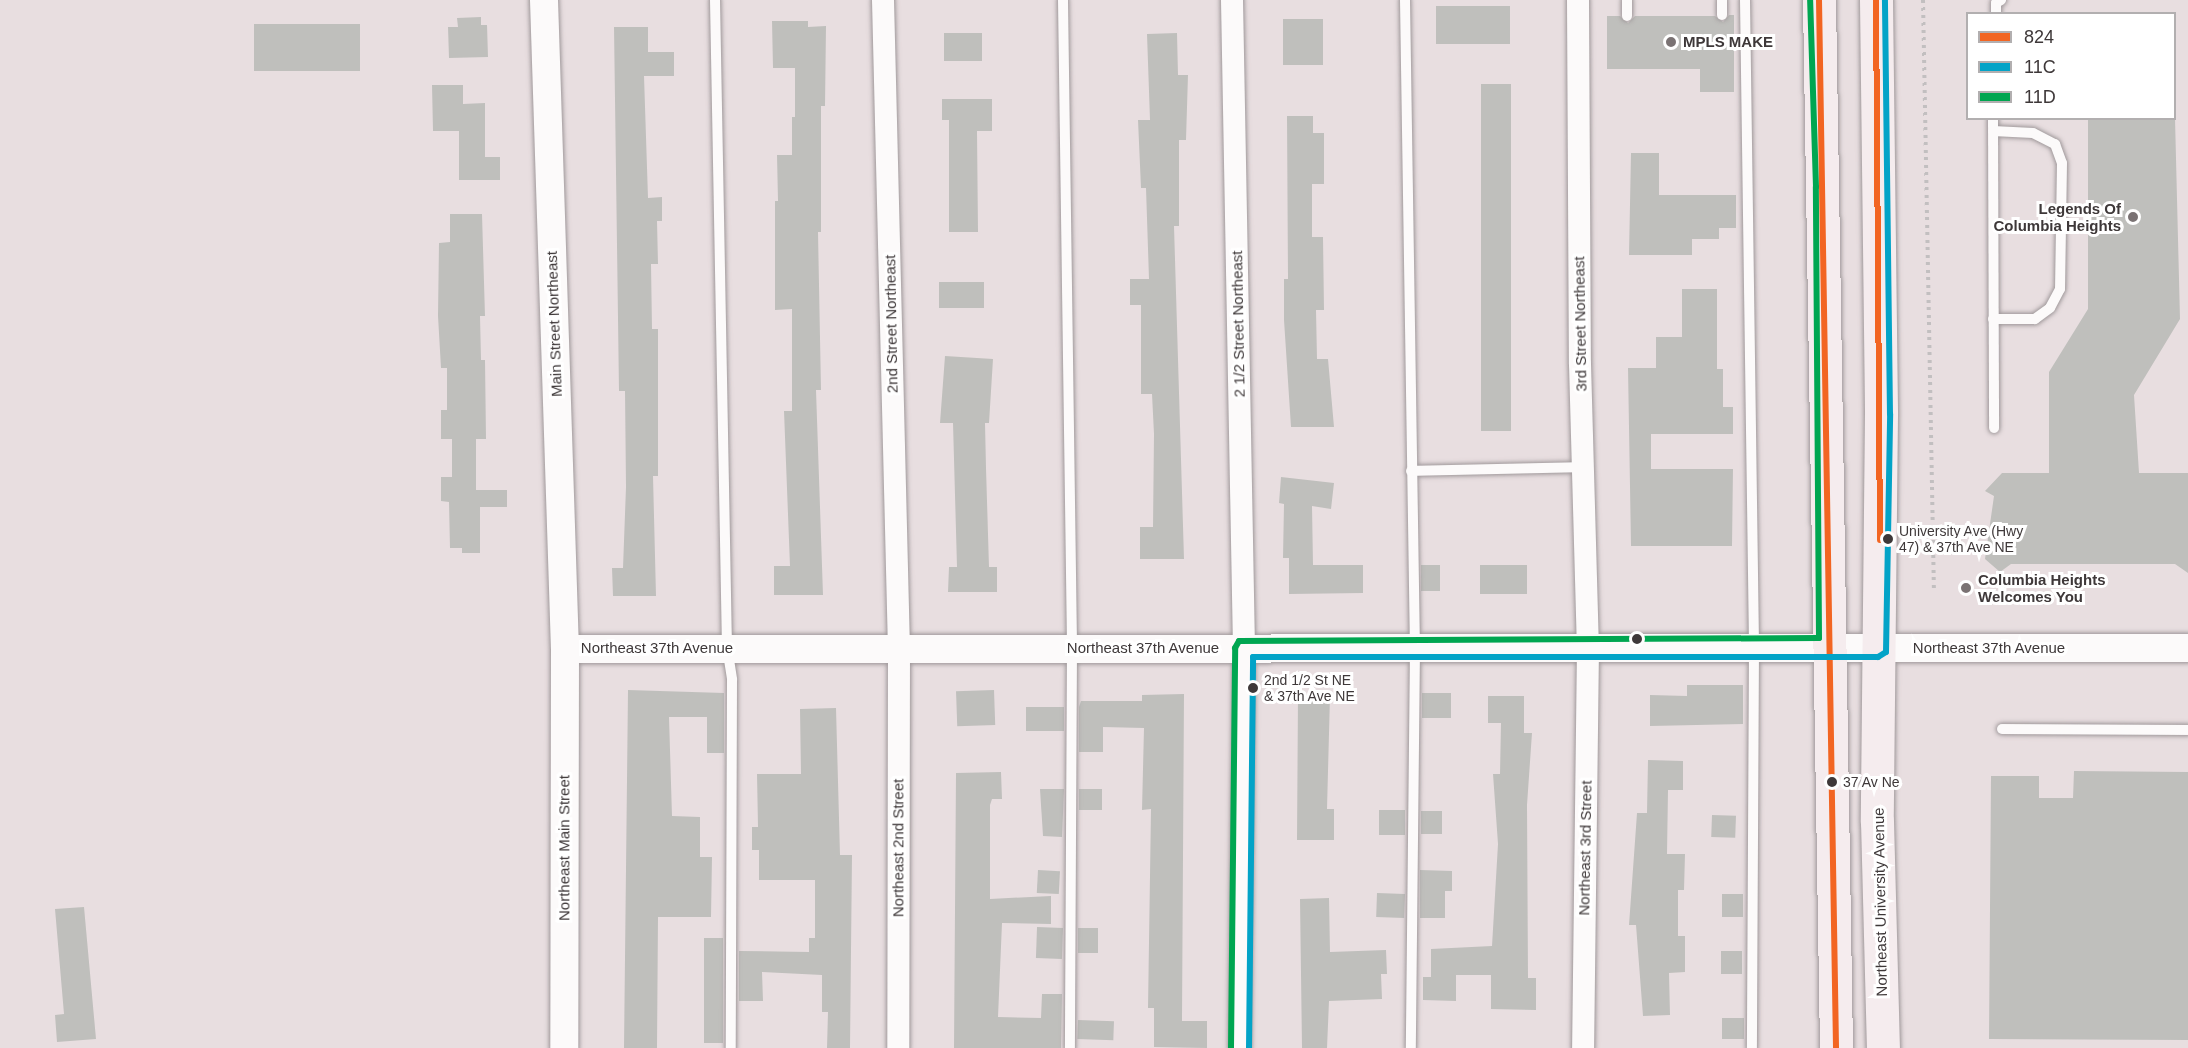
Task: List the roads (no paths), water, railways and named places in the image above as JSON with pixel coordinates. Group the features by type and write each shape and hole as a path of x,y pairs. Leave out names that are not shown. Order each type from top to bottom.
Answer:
{"main road":[{"path":"1819,0 1825,187 1828,647 1836,1048"},
{"name":"Northeast University Avenue","path":"1876,0 1881,414 1877,821 1883,1048"}],"street":[{"name":"Main Street Northeast","path":"543,0 565,649"},
{"name":"2nd Street Northeast","path":"883,0 899,648"},
{"name":"2 1/2 Street Northeast","path":"1232,0 1244,648 1240,1048"},
{"name":"3rd Street Northeast","path":"1578,0 1583,467 1588,647"},
{"name":"Northeast 37th Avenue","path":"565,649 727,647 2188,648"},
{"name":"Northeast 3rd Street","path":"1583,1048 1588,647"},
{"name":"Northeast 2nd Street","path":"897,1048 899,648"},
{"name":"Northeast Main Street","path":"564,1048 565,649"}],"lane":[{"path":"715,0 727,647 732,680 731,1048"},
{"path":"1063,0 1072,648 1070,1048"},
{"path":"1405,0 1415,648 1411,1048"},
{"path":"1627,0 1627,16"},
{"path":"1722,0 1722,15"},
{"path":"1745,0 1754,647 1752,1048"},
{"path":"1993,120 1994,428"},
{"path":"1993,131 2033,133 2055,144 2062,163 2060,289 2050,308 2035,319 1993,319"},
{"path":"1411,471 1583,467"},
{"path":"2002,729 2188,730"}],"place":[{"name":"MPLS MAKE","path":"1671,42"},
{"name":"Legends Of Columbia Heights","path":"2133,217"},
{"name":"University Ave (Hwy 47) & 37th Ave NE","path":"1888,539"},
{"name":"Columbia Heights Welcomes You","path":"1966,588"},
{"name":"2nd 1/2 St NE & 37th Ave NE","path":"1253,688"},
{"name":"37 Av Ne","path":"1832,782"}]}
